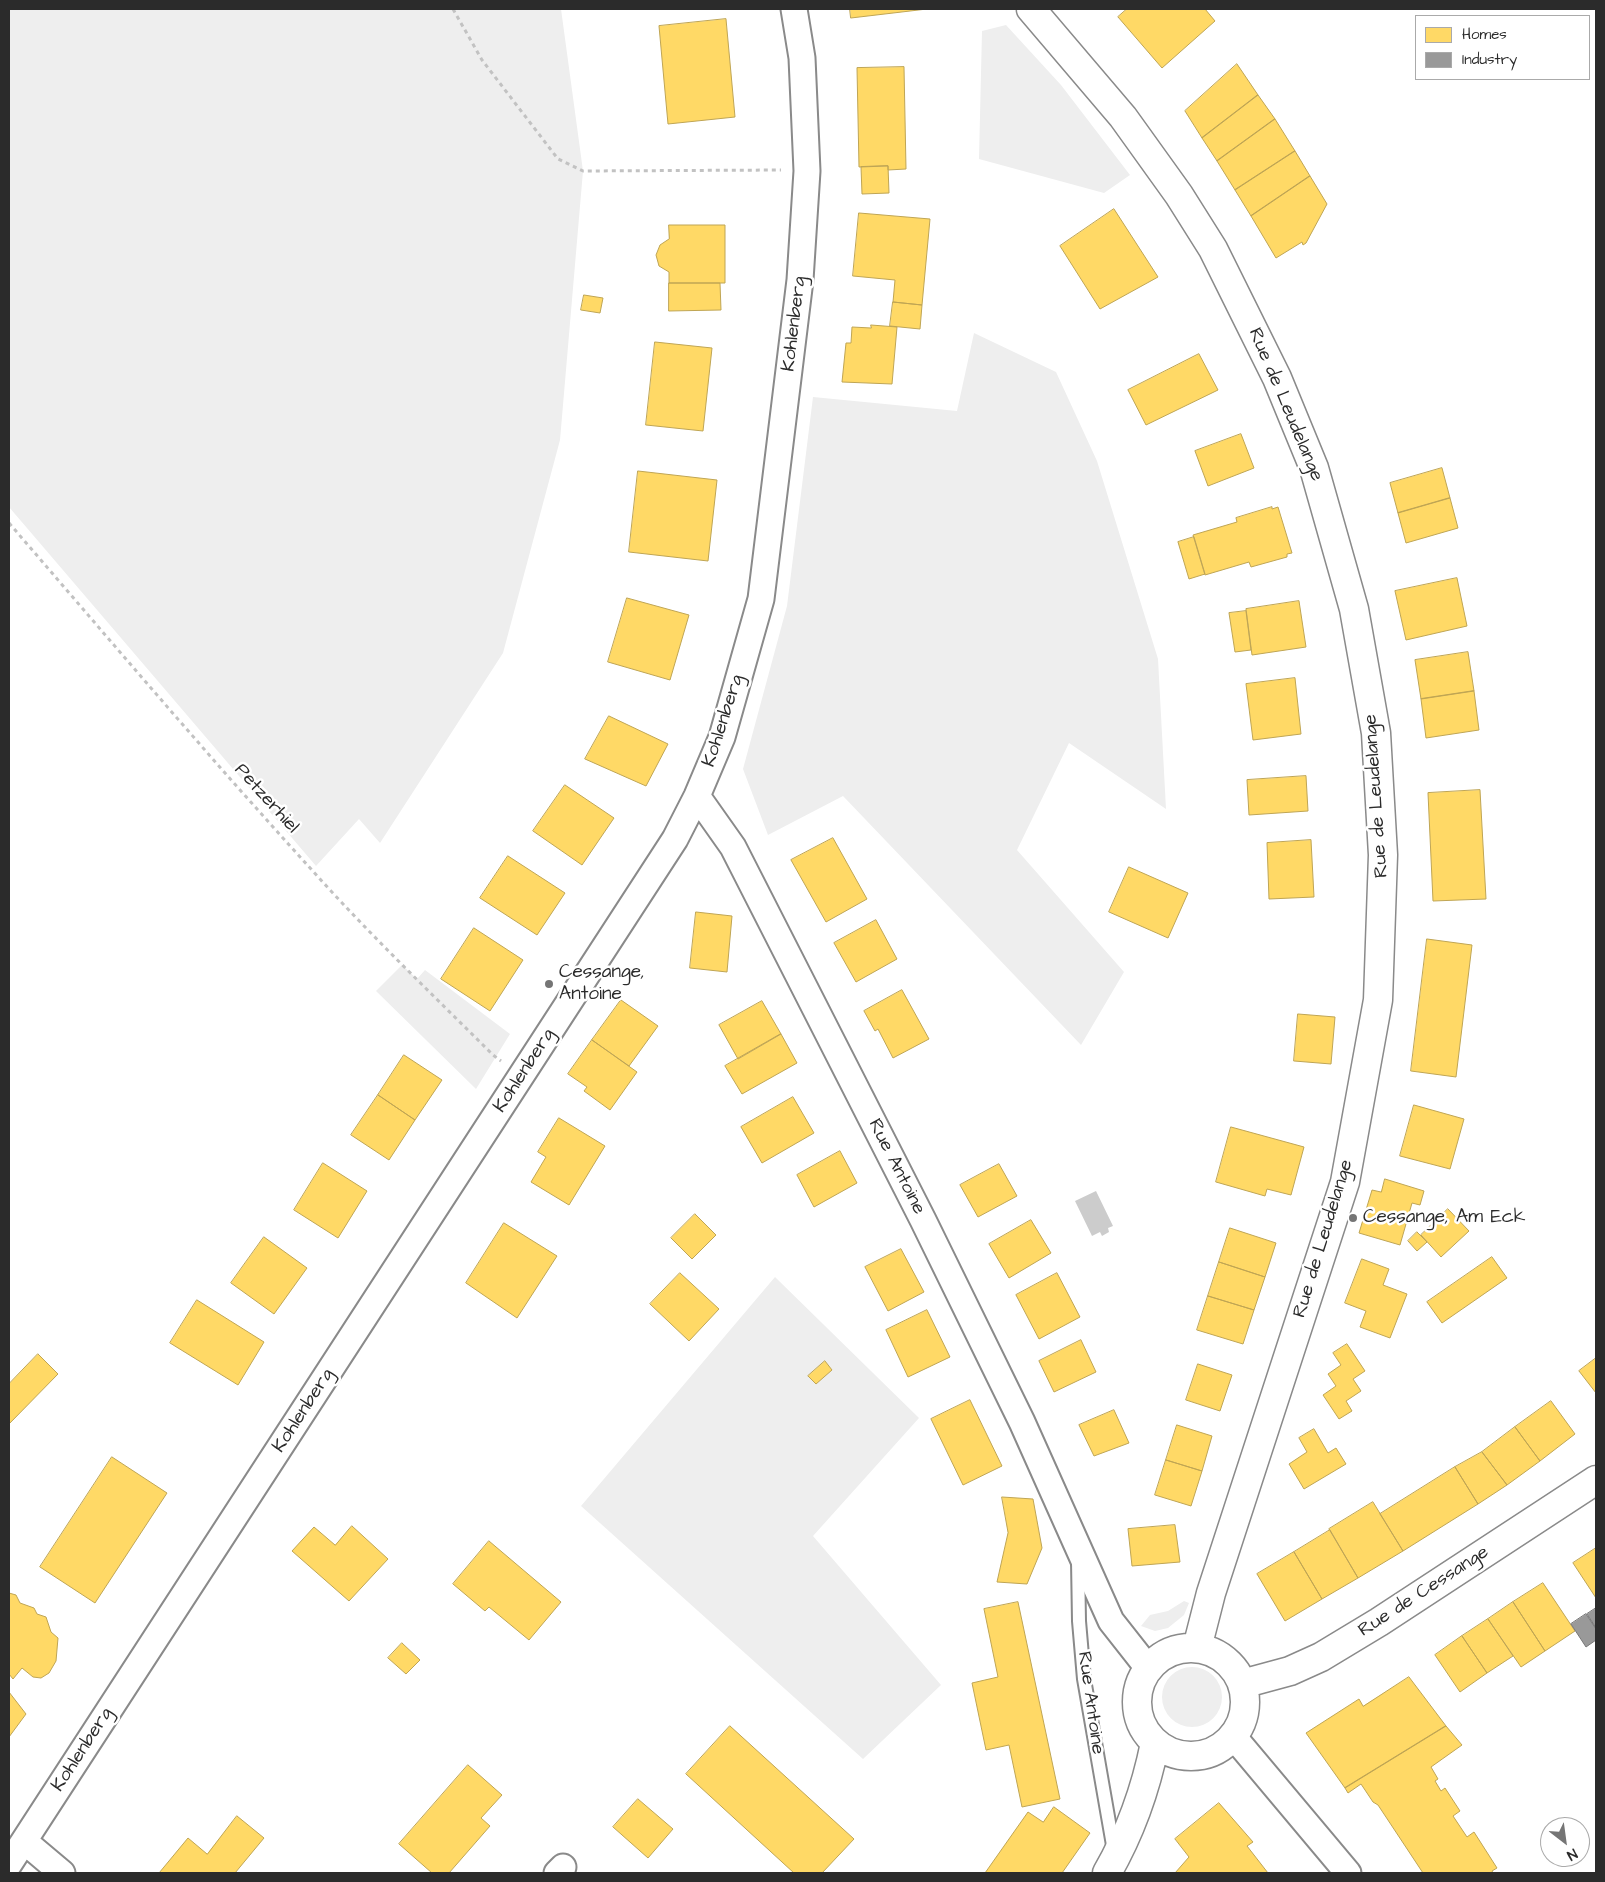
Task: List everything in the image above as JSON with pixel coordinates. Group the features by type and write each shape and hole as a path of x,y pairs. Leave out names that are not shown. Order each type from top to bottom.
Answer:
{"main road":[{"name":"Rue de Leudelange","path":"1031,9 1123,117 1179,196 1212,249 1277,378 1314,468 1354,609 1376,733 1384,854 1378,1000 1345,1182 1217,1574 1197,1648"},
{"name":"Rue de Cessange","path":"1242,1684 1290,1671 1321,1657 1388,1616 1596,1480"},
{"path":"1183,1648 1197,1648 1212,1652 1235,1670 1242,1684 1245,1697 1244,1711 1240,1724 1233,1736 1220,1747 1204,1754 1187,1756 1170,1752 1155,1743 1142,1727 1136,1707 1138,1686 1148,1668 1158,1658 1183,1648"},
{"path":"1111,1866 1147,1781 1155,1743"}],"street":[{"name":"Kohlenberg","path":"9,1864 675,839 697,796 722,737 761,600 800,280 807,171 802,58 794,9"},
{"name":"Rue Antoine","path":"697,796 733,847 923,1220 1022,1422 1111,1621 1148,1668"},
{"path":"1233,1736 1348,1873"},
{"path":"24,1841 62,1873"}],"lane":[{"name":"Rue Antoine","path":"1078,1547 1079,1621 1084,1679 1111,1866"}],"path":[{"path":"454,9 482,60 558,159 583,171 807,171"},
{"name":"Petzerhiel","path":"9,523 199,744 312,871 493,1056 523,1074"}],"shaded area":[{"path":"9,9 561,9 583,171 560,440 503,653 380,843 359,819 316,866 9,507"},
{"path":"1006,25 1061,85 1130,175 1104,193 979,159 982,31"},
{"path":"974,333 1056,372 1097,461 1158,659 1166,809 1069,743 1017,850 1124,972 1081,1045 843,796 768,835 743,769 787,606 813,397 957,411"},
{"path":"402,965 417,979 425,970 510,1034 476,1089 376,991"},
{"path":"1096,1191 1113,1226 1108,1228 1109,1232 1102,1236 1100,1232 1092,1236 1075,1201"},
{"path":"775,1277 919,1418 813,1536 941,1685 863,1759 581,1506"},
{"path":"1184,1601 1189,1603 1184,1615 1168,1628 1155,1631 1141,1626 1150,1615 1168,1611"},
{"path":"1186,1667 1198,1667 1209,1672 1217,1680 1222,1691 1220,1709 1209,1722 1198,1727 1186,1727 1175,1722 1167,1714 1162,1703 1162,1691 1167,1680 1175,1672"}],"building: Homes":[{"path":"850,9 927,9 851,18"},
{"path":"1127,9 1205,9 1215,21 1162,68 1118,17"},
{"path":"726,19 735,117 668,124 659,26"},
{"path":"1237,64 1258,95 1202,138 1185,111"},
{"path":"904,67 906,169 888,170 888,166 859,167 857,68"},
{"path":"1258,95 1275,119 1217,161 1202,138"},
{"path":"1275,119 1295,151 1235,190 1217,161"},
{"path":"1295,151 1310,176 1251,216 1235,190"},
{"path":"888,166 889,193 862,194 861,167"},
{"path":"1310,176 1327,204 1306,243 1303,245 1302,242 1276,258 1251,216"},
{"path":"1114,209 1158,277 1100,309 1060,246"},
{"path":"859,213 930,219 922,305 893,302 895,280 853,276"},
{"path":"669,225 725,225 725,283 669,283 669,272 659,266 656,255 660,245 669,239"},
{"path":"669,283 720,283 721,310 669,311"},
{"path":"584,295 603,298 600,313 581,310"},
{"path":"893,302 922,305 920,329 890,326"},
{"path":"871,325 897,327 892,384 842,382 846,343 851,343 852,327 871,328"},
{"path":"655,342 712,348 703,431 646,425"},
{"path":"1199,354 1218,390 1146,425 1128,390"},
{"path":"1241,434 1254,468 1208,486 1195,451"},
{"path":"1442,468 1450,498 1398,513 1390,483"},
{"path":"638,471 717,480 708,561 629,552"},
{"path":"1450,498 1458,528 1406,543 1398,513"},
{"path":"1272,507 1272,509 1278,507 1292,553 1287,554 1287,557 1251,567 1249,562 1205,575 1193,535 1237,522 1236,518"},
{"path":"1194,537 1205,574 1189,579 1178,542"},
{"path":"1457,578 1467,626 1406,640 1395,591"},
{"path":"627,598 689,615 670,680 608,662"},
{"path":"1299,601 1306,647 1252,655 1246,609"},
{"path":"1246,611 1251,650 1235,652 1229,613"},
{"path":"1468,652 1474,691 1421,699 1415,660"},
{"path":"1295,678 1301,734 1253,740 1246,684"},
{"path":"1474,691 1479,730 1426,738 1421,699"},
{"path":"609,716 668,744 646,786 585,759"},
{"path":"1306,776 1308,811 1249,815 1247,780"},
{"path":"565,785 614,818 582,865 533,831"},
{"path":"1480,790 1486,899 1433,901 1428,793"},
{"path":"833,838 867,899 826,922 791,860"},
{"path":"1311,840 1314,897 1269,899 1267,843"},
{"path":"508,856 565,893 537,935 480,898"},
{"path":"1129,867 1188,893 1168,938 1109,912"},
{"path":"696,912 732,916 727,972 690,968"},
{"path":"876,920 897,959 856,982 834,943"},
{"path":"474,928 523,960 490,1011 441,979"},
{"path":"1427,939 1472,945 1456,1077 1411,1071"},
{"path":"902,990 929,1039 893,1058 878,1029 875,1031 864,1011"},
{"path":"621,1000 658,1026 629,1066 592,1040"},
{"path":"762,1001 781,1034 738,1059 719,1025"},
{"path":"1298,1014 1335,1017 1331,1064 1294,1061"},
{"path":"781,1034 797,1063 742,1094 725,1066"},
{"path":"592,1040 637,1072 610,1110 584,1091 587,1087 568,1074"},
{"path":"404,1055 442,1080 415,1120 378,1095"},
{"path":"378,1095 415,1120 389,1160 351,1135"},
{"path":"793,1097 814,1133 762,1163 741,1127"},
{"path":"1414,1105 1464,1119 1450,1169 1400,1156"},
{"path":"559,1118 605,1146 569,1205 531,1182 546,1157 538,1152"},
{"path":"1231,1127 1304,1147 1291,1195 1267,1189 1265,1196 1216,1182"},
{"path":"840,1151 857,1183 814,1207 797,1175"},
{"path":"323,1163 367,1191 338,1238 294,1210"},
{"path":"999,1164 1017,1196 978,1217 960,1185"},
{"path":"1385,1179 1424,1191 1420,1205 1412,1203 1400,1245 1359,1233 1372,1190 1381,1192"},
{"path":"1448,1209 1469,1231 1441,1257 1421,1235"},
{"path":"695,1214 716,1235 692,1259 671,1238"},
{"path":"1031,1220 1051,1253 1009,1278 989,1244"},
{"path":"504,1223 557,1256 517,1318 466,1283"},
{"path":"1230,1228 1276,1243 1265,1277 1219,1262"},
{"path":"1417,1232 1427,1242 1417,1251 1408,1241"},
{"path":"264,1237 307,1268 274,1314 231,1283"},
{"path":"901,1249 924,1292 888,1311 865,1267"},
{"path":"1492,1257 1507,1278 1442,1323 1427,1302"},
{"path":"1362,1259 1389,1269 1383,1285 1407,1294 1390,1338 1360,1327 1366,1311 1345,1303"},
{"path":"1219,1262 1265,1277 1254,1310 1208,1296"},
{"path":"680,1273 719,1309 689,1341 650,1304"},
{"path":"1057,1273 1080,1317 1039,1339 1016,1295"},
{"path":"1208,1296 1254,1310 1243,1344 1197,1330"},
{"path":"197,1300 264,1342 238,1385 170,1343"},
{"path":"927,1310 950,1357 908,1377 886,1330"},
{"path":"1081,1340 1096,1372 1054,1392 1039,1361"},
{"path":"1347,1344 1365,1371 1353,1379 1361,1391 1346,1401 1352,1411 1339,1419 1323,1395 1336,1386 1328,1374 1341,1365 1333,1353"},
{"path":"38,1354 58,1374 9,1424 9,1384"},
{"path":"1596,1358 1596,1393 1579,1371"},
{"path":"825,1361 832,1370 816,1384 808,1376"},
{"path":"1198,1364 1232,1375 1220,1411 1186,1400"},
{"path":"970,1400 1002,1466 963,1485 931,1419"},
{"path":"1551,1401 1575,1434 1540,1461 1515,1427"},
{"path":"1114,1410 1129,1443 1094,1456 1079,1425"},
{"path":"1177,1425 1212,1436 1202,1471 1166,1460"},
{"path":"1515,1427 1540,1461 1507,1485 1482,1452"},
{"path":"1314,1429 1328,1453 1336,1448 1346,1464 1304,1489 1289,1464 1307,1452 1299,1438"},
{"path":"1482,1452 1507,1485 1478,1504 1455,1467"},
{"path":"112,1457 167,1493 95,1603 40,1567"},
{"path":"1166,1460 1202,1471 1191,1506 1155,1495"},
{"path":"1455,1467 1478,1504 1403,1551 1380,1514"},
{"path":"1002,1497 1033,1499 1042,1548 1027,1584 997,1582 1008,1533"},
{"path":"1373,1502 1403,1551 1358,1578 1329,1529"},
{"path":"1175,1525 1180,1562 1132,1566 1128,1529"},
{"path":"352,1526 388,1559 349,1601 292,1551 314,1527 335,1545"},
{"path":"1330,1530 1358,1578 1322,1599 1294,1552"},
{"path":"489,1541 561,1602 529,1640 489,1607 485,1611 453,1584"},
{"path":"1596,1548 1596,1598 1573,1563"},
{"path":"1294,1552 1322,1599 1285,1621 1257,1574"},
{"path":"1543,1583 1575,1631 1545,1651 1513,1602"},
{"path":"9,1593 16,1595 20,1603 34,1608 37,1614 46,1617 51,1632 58,1638 56,1661 49,1673 41,1678 33,1677 22,1668 13,1679 9,1674"},
{"path":"1018,1602 1060,1799 1022,1807 1009,1745 986,1750 972,1683 998,1677 984,1609"},
{"path":"1513,1602 1545,1651 1521,1667 1488,1619"},
{"path":"1488,1619 1513,1656 1487,1673 1462,1636"},
{"path":"1462,1636 1487,1673 1460,1692 1435,1655"},
{"path":"402,1643 420,1660 406,1674 388,1658"},
{"path":"1409,1677 1446,1726 1345,1788 1306,1733 1359,1699 1363,1706"},
{"path":"9,1692 26,1714 9,1737"},
{"path":"730,1726 854,1839 822,1873 794,1873 686,1774"},
{"path":"1446,1726 1462,1745 1431,1767 1438,1779 1435,1781 1441,1791 1445,1788 1460,1811 1453,1816 1467,1837 1474,1832 1497,1868 1492,1871 1493,1873 1423,1873 1378,1805 1373,1802 1361,1784 1348,1793 1345,1788"},
{"path":"468,1765 502,1795 481,1818 490,1826 449,1873 432,1873 399,1844"},
{"path":"638,1799 673,1829 648,1858 613,1827"},
{"path":"1219,1803 1253,1842 1247,1846 1268,1873 1175,1873 1189,1857 1175,1839"},
{"path":"1054,1807 1090,1833 1062,1873 985,1873 1028,1812 1043,1822"},
{"path":"237,1816 264,1838 235,1873 159,1873 188,1838 207,1854"}],"building: Industry":[{"path":"1596,1608 1596,1628 1587,1614"},
{"path":"1586,1614 1596,1629 1596,1640 1586,1647 1571,1624"}],"place":[{"name":"Cessange, Antoine","path":"549,984"},
{"name":"Cessange, Am Eck","path":"1353,1218"}]}
